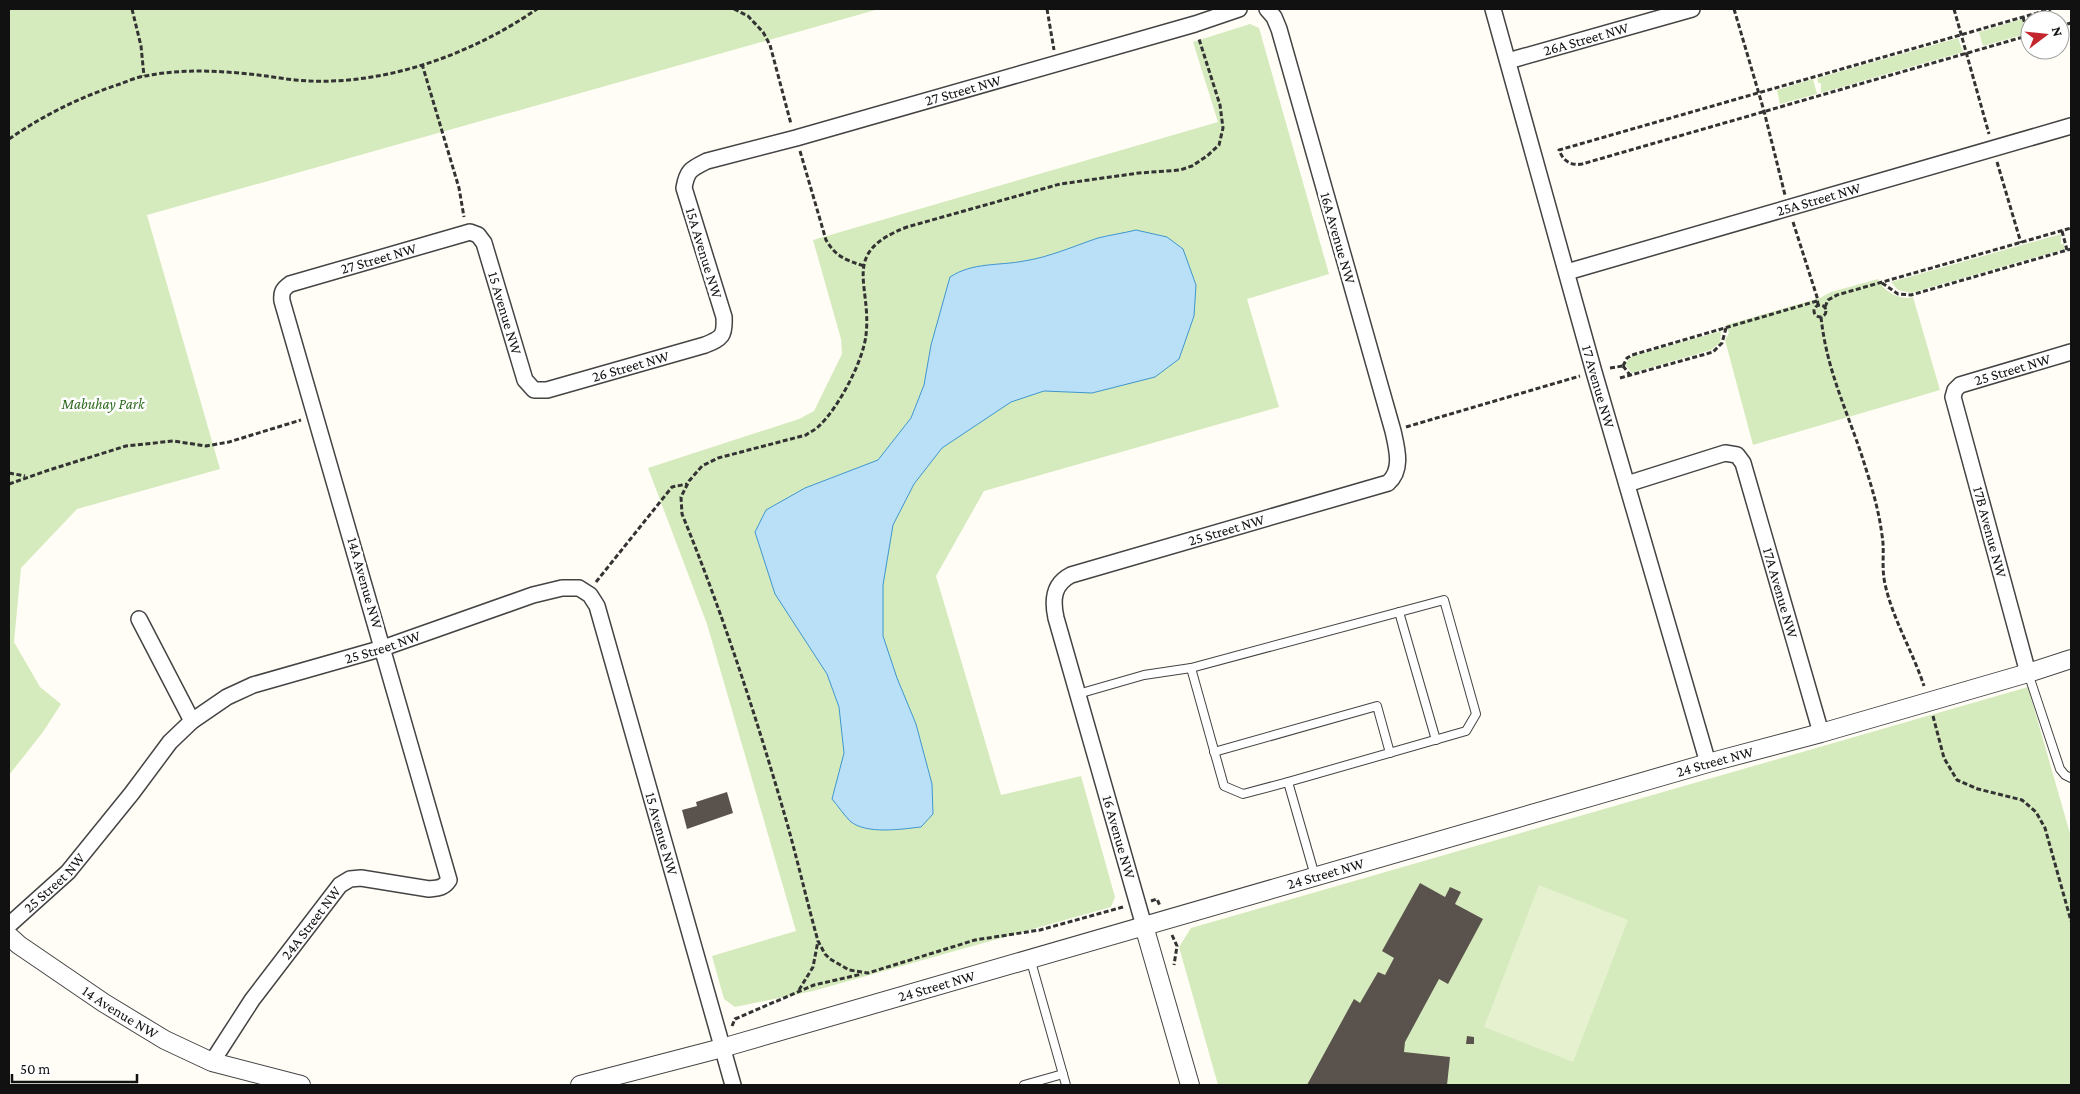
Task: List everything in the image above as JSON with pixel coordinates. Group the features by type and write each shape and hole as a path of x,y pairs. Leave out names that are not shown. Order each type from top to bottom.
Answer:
{"street":[{"name":"27 Street NW","path":"687,172 707,161 1195,24 1240,9"},
{"name":"16A Avenue NW","path":"1267,9 1274,17 1279,29 1398,450 1396,470"},
{"name":"17 Avenue NW","path":"1494,9 1627,484 1708,763"},
{"name":"26A Street NW","path":"1508,60 1692,9"},
{"name":"25A Street NW","path":"1567,272 2071,126"},
{"name":"15A Avenue NW","path":"687,172 684,188 724,317 723,334"},
{"name":"27 Street NW","path":"281,293 290,284 472,234"},
{"name":"15 Avenue NW","path":"472,234 488,253 525,380 534,390"},
{"name":"14A Avenue NW","path":"281,293 449,872"},
{"name":"26 Street NW","path":"534,390 547,390 705,345 717,340 723,334"},
{"name":"25 Street NW","path":"1955,390 1960,385 2071,352"},
{"name":"17B Avenue NW","path":"1955,390 1953,397 2028,673"},
{"name":"17A Avenue NW","path":"1627,484 1725,453 1737,455 1743,463 1821,733"},
{"name":"25 Street NW","path":"1056,589 1060,582 1071,575 1388,483 1394,478 1396,470"},
{"name":"25 Street NW","path":"9,925 68,872 132,794 170,742 192,721 227,697 253,685 383,648 533,595 562,588 583,591"},
{"name":"16 Avenue NW","path":"1056,589 1053,606 1190,1085"},
{"name":"15 Avenue NW","path":"583,591 597,606 732,1085"},
{"path":"139,620 192,721"},
{"name":"24 Street NW","path":"580,1085 722,1048 1708,763 1821,733 2028,673 2071,658"},
{"name":"24A Street NW","path":"212,1062 252,1000 340,885 350,879 361,878 429,889 440,888 446,885 449,880 449,872"},
{"name":"14 Avenue NW","path":"9,936 19,945 104,1002 165,1040 212,1062 301,1085"}],"lane":[{"path":"1078,694 1144,675 1191,668 1444,600 1476,714 1466,731 1243,794 1224,786 1191,668"},
{"path":"1399,612 1436,740"},
{"path":"2028,673 2060,769 2065,776 2071,778"},
{"path":"1214,752 1376,706 1390,753"},
{"path":"1288,782 1315,876"},
{"path":"1030,958 1066,1085"},
{"path":"1024,1085 1063,1074"}],"path":[{"path":"132,9 141,46 144,76"},
{"path":"9,139 45,116 79,99 144,76 214,72 321,82 372,77 422,64 488,37 537,9"},
{"path":"734,9 748,16 763,32 770,45 792,125"},
{"path":"1047,9 1052,41 1058,62"},
{"path":"1734,9 1764,111 1785,195"},
{"path":"1954,9 1990,139"},
{"path":"2020,18 1559,150 1566,161 1577,165 2020,38"},
{"path":"868,973 849,970 835,962 825,954 818,941 787,823 761,738 725,628 682,514 680,497 687,484 702,466 718,458 806,435 818,428 832,411 860,360 866,337 867,314 862,276 864,266 869,252 889,234 907,227 1060,184 1139,173 1180,170 1192,166 1208,156 1219,145 1223,128 1220,105 1195,24"},
{"path":"422,64 472,234"},
{"path":"800,153 826,240 833,251 844,259 864,266"},
{"path":"1996,158 2021,243"},
{"path":"1792,218 1817,303 1814,312 1820,317 1833,379 1860,450 1879,513 1883,538 1881,564 1885,586 1904,641 1918,668 1926,691"},
{"path":"1824,306 1831,297 2071,228"},
{"path":"1882,282 1898,294 1911,294 2069,249 2062,231"},
{"path":"1623,366 1627,358 1632,355 1817,303 1824,306"},
{"path":"1820,317 1826,314 1824,306"},
{"path":"1620,378 1713,352 1722,343 1726,328"},
{"path":"1610,368 1623,366"},
{"path":"1623,366 1630,375"},
{"path":"1392,431 1588,374"},
{"path":"9,484 126,446 173,441 206,446 229,442 316,416"},
{"path":"9,473 22,477 31,476"},
{"path":"583,591 672,487 687,484"},
{"path":"1935,725 1947,766 1957,780 1978,789 2022,800 2036,812 2045,828 2071,921"},
{"path":"722,1048 735,1019 798,991 868,973 975,940 1040,930 1116,908 1138,905"},
{"path":"798,991 813,967 818,941"}],"green space":[{"name":"Mabuhay Park","path":"9,9 879,9 147,215 220,469 77,509 21,568 14,642 40,687 61,704 43,732 9,775"},
{"path":"2020,20 2020,36 1983,46 1979,32"},
{"path":"1250,24 1259,28 1329,274 1247,299 1279,407 984,491 936,576 1001,795 1081,776 1115,897 1111,907 813,991 735,1007 724,999 712,956 796,931 707,624 648,468 799,419 814,411 842,354 841,339 813,240 1218,122 1193,42"},
{"path":"1958,38 1963,52 1821,93 1821,83 1818,83 1817,78"},
{"path":"1813,79 1817,94 1780,104 1777,90"},
{"path":"2061,234 2061,244 2064,244 2065,249 1911,293 1898,290 1891,282"},
{"path":"1878,279 1892,294 1903,298 1913,297 1940,390 1753,445 1725,340 1729,333 1726,325"},
{"path":"1721,331 1720,343 1711,350 1632,373 1625,365 1633,356"},
{"path":"2028,687 2071,837 2071,1085 1218,1085 1179,947 1191,928"},
{"path":"1539,885 1628,920 1573,1062 1484,1027"}],"water":[{"path":"1136,230 1167,237 1183,249 1196,285 1194,316 1179,359 1155,377 1092,393 1044,391 1011,402 942,448 914,484 893,525 883,585 883,636 897,678 916,724 932,784 933,814 921,827 874,830 857,825 848,819 832,799 844,753 839,707 827,674 775,594 755,532 766,510 805,488 878,460 911,418 924,385 931,345 950,277 968,269 1034,259 1098,238"}],"building":[{"path":"727,792 733,813 687,829 682,810 697,806 696,802"},
{"path":"1420,883 1445,897 1450,887 1461,892 1455,904 1483,919 1448,984 1439,979 1405,1042 1404,1052 1450,1057 1447,1085 1307,1085 1354,999 1360,1003 1378,972 1385,975 1394,958 1382,951"},
{"path":"1467,1036 1474,1037 1474,1044 1466,1044"}]}
